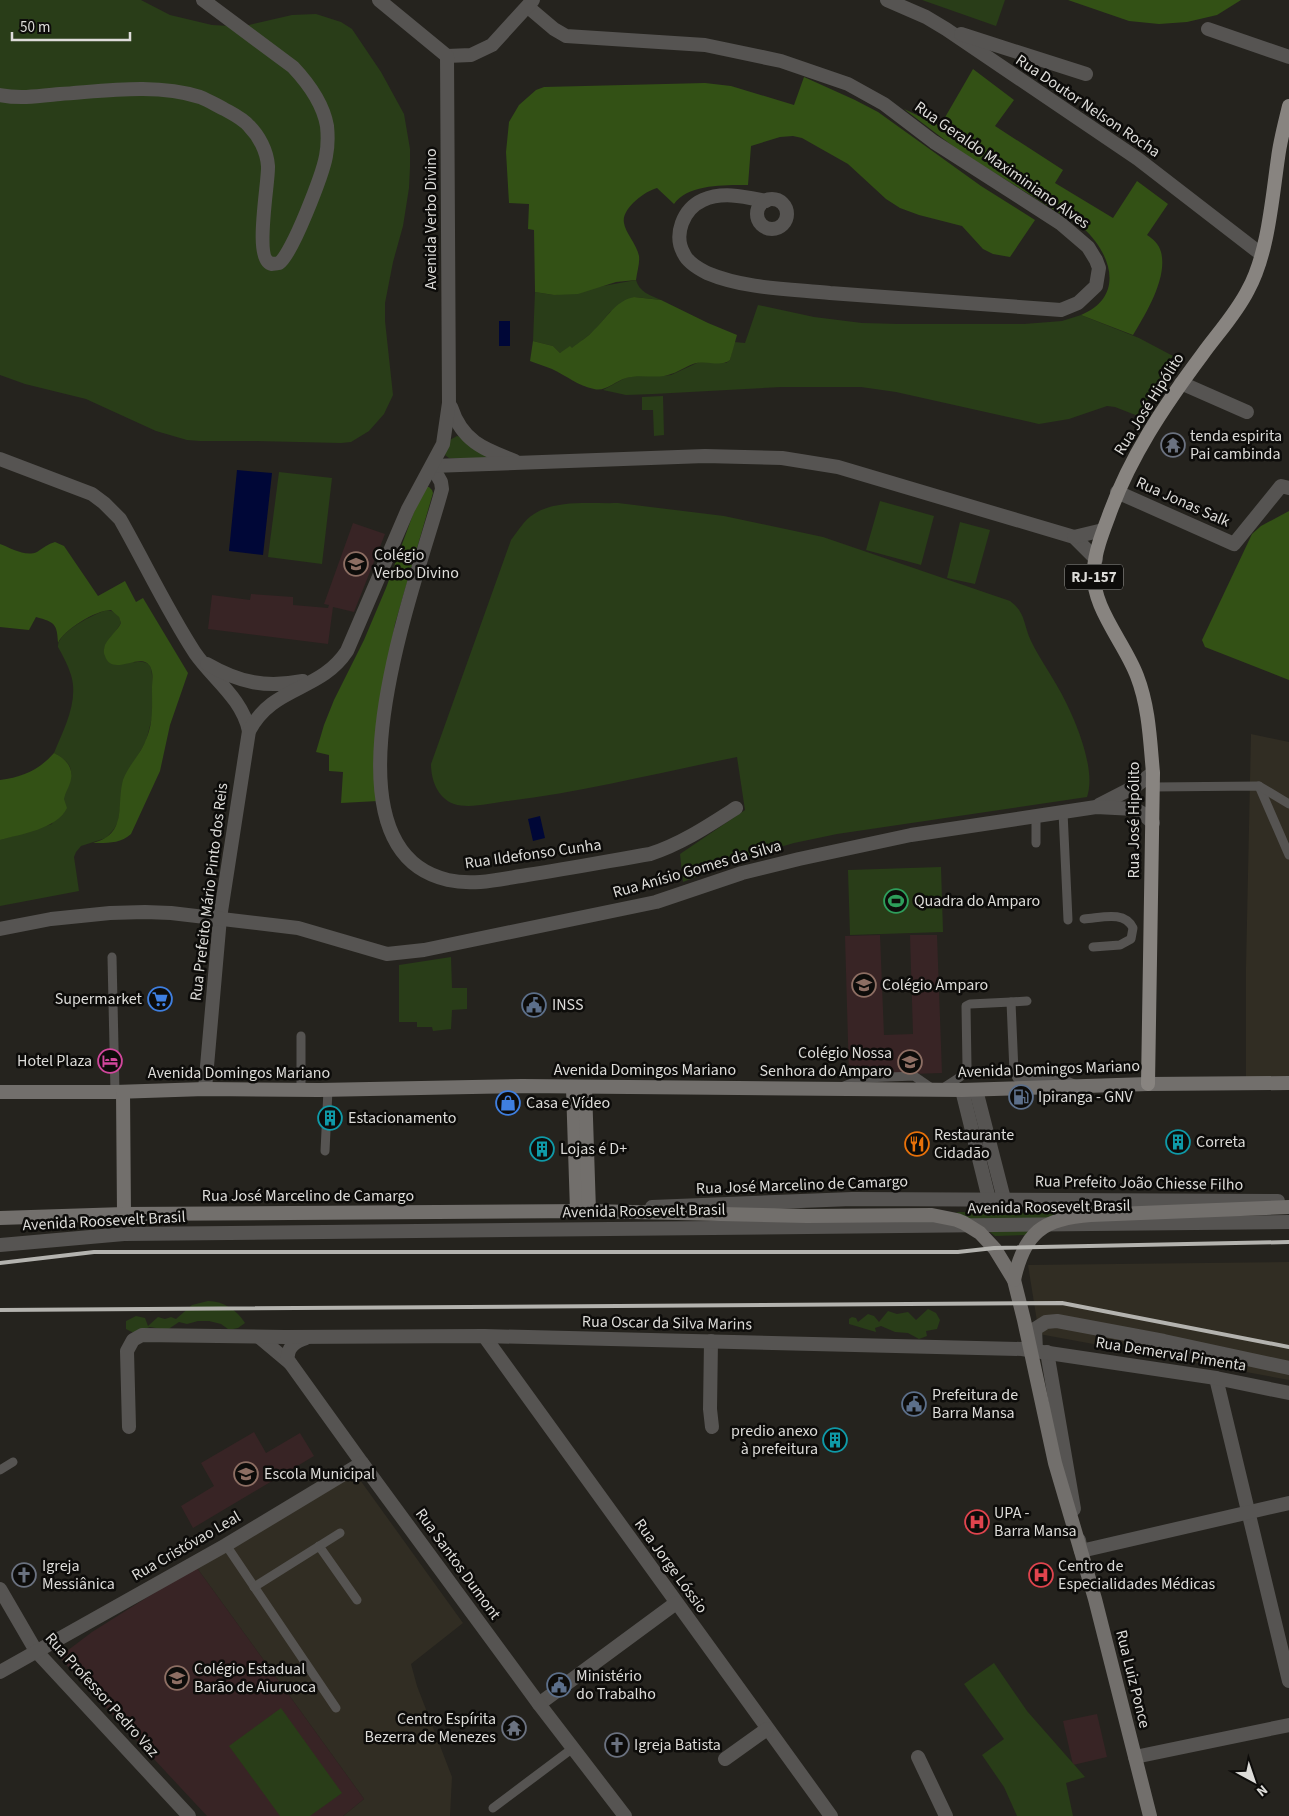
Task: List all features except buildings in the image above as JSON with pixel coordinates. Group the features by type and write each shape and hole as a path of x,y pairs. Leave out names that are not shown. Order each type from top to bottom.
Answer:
{"main road":[{"name":"Rua José Hipólito","path":"1148,1084 1153,780 1145,700 1132,665 1097,596 1094,570 1103,530 1117,492 1144,439 1181,383 1234,312 1248,291 1254,277 1271,212 1278,156 1289,106"},
{"name":"Avenida Domingos Mariano","path":"0,1092 119,1092 205,1089 328,1090 522,1086 976,1090 1148,1084 1289,1083"},
{"path":"579,1088 583,1211"},
{"path":"119,1092 124,1214"},
{"name":"Rua Prefeito João Chiesse Filho","path":"1014,1280 1021,1253 1032,1236 1063,1218 1091,1215 1289,1208"},
{"name":"Rua José Marcelino de Camargo","path":"0,1218 124,1214 583,1211 807,1216 932,1215 957,1220 971,1227 987,1240 1004,1262 1014,1280"},
{"name":"Rua Luiz Ponce","path":"1014,1280 1055,1463 1095,1599 1150,1816"}],"street":[{"path":"0,95 22,97 102,91 153,90 200,98 232,113 256,134 266,156 268,178 262,245 263,255 269,263 280,262 287,254 297,234 322,170 328,141 324,116 306,81 293,67 203,0"},
{"path":"380,0 447,56 466,56 484,51 499,39 530,3"},
{"name":"Rua Doutor Nelson Rocha","path":"887,0 926,17 946,29 1138,160 1261,254"},
{"name":"Rua Geraldo Maximiniano Alves","path":"530,3 554,29 566,36 704,45 781,61 848,84 884,104 934,142 1060,223 1088,247 1099,268 1098,278 1096,286 1089,294 1070,308 1061,310 876,297 752,285 707,272 696,266 684,254 680,240 681,223 686,214 702,200 726,195 766,201"},
{"path":"946,29 1086,74"},
{"path":"1208,29 1289,57"},
{"name":"Avenida Verbo Divino","path":"249,730 260,713 276,700 318,679 333,668 347,651 417,489 432,466 444,439 449,403 447,56"},
{"path":"1181,383 1247,412"},
{"path":"449,403 455,420 463,433 488,451 520,464"},
{"path":"432,466 697,456 782,458 838,466 1074,537 1096,559"},
{"path":"0,459 92,494 113,510 120,519 197,655 242,709 249,730"},
{"name":"Rua Ildefonso Cunha","path":"432,466 441,482 442,489 395,653 383,714 380,776 383,807 391,832 407,856 433,874 449,880 476,882 497,880 650,854 669,848 690,837 736,808"},
{"name":"Rua Jonas Salk","path":"1117,492 1234,544 1281,486 1289,488"},
{"path":"1074,537 1103,530"},
{"path":"197,655 217,670 246,682 280,684 318,679"},
{"name":"Rua Prefeito Mário Pinto dos Reis","path":"205,1089 220,918 249,730"},
{"path":"1096,807 1134,787 1153,780"},
{"name":"Rua Anísio Gomes da Silva","path":"0,929 51,919 110,913 144,912 220,918 298,928 387,954 407,953 656,902 742,873 911,835 1036,816 1064,817 1096,807 1134,809 1142,813 1153,823"},
{"path":"962,1090 989,1199"},
{"path":"976,1090 1004,1199"},
{"name":"Rua José Marcelino de Camargo","path":"616,1211 644,1207 852,1199 989,1199"},
{"name":"Rua Prefeito João Chiesse Filho","path":"989,1199 1289,1202"},
{"name":"Avenida Roosevelt Brasil","path":"0,1245 124,1234 1289,1222"},
{"name":"Rua Luiz Ponce","path":"1081,1551 1041,1351 1035,1330 1046,1322 1057,1321 1164,1341 1289,1368"},
{"name":"Rua Oscar da Silva Marins","path":"129,1427 127,1351 133,1340 142,1335 259,1337 484,1336 1022,1348 1041,1351"},
{"name":"Rua Jorge Lóssio","path":"484,1336 831,1816"},
{"name":"Rua Santos Dumont","path":"259,1337 290,1363 539,1704 625,1816"},
{"path":"290,1363 287,1357 290,1350 300,1340 312,1337"},
{"path":"711,1341 710,1409 712,1427"},
{"name":"Rua Demerval Pimenta","path":"1041,1351 1216,1378 1289,1394"},
{"path":"1216,1378 1289,1680"},
{"name":"Rua Cristóvao Leal","path":"0,1672 226,1545 362,1463"},
{"path":"1081,1551 1289,1502"},
{"name":"Rua Professor Pedro Vaz","path":"0,1589 36,1651 189,1816"},
{"path":"539,1704 676,1603"},
{"path":"1135,1757 1289,1725"},
{"path":"725,1759 767,1729"},
{"path":"918,1757 946,1816"}],"lane":[{"path":"1153,780 1259,786 1289,804"},
{"path":"1259,786 1289,855"},
{"path":"1036,816 1036,843"},
{"path":"1064,817 1068,920"},
{"path":"1084,919 1122,917 1128,920 1133,928 1131,939 1124,944 1093,947"},
{"path":"112,957 119,1092"},
{"path":"936,1089 958,1079 966,1069 966,1006 970,1004 1027,1001"},
{"path":"1011,1002 1014,1072 1017,1078 1024,1080 1063,1079 1078,1087"},
{"path":"300,1036 300,1090"},
{"path":"325,1151 328,1090"},
{"path":"0,1470 13,1462"},
{"path":"254,1587 340,1533"},
{"path":"226,1545 336,1708"},
{"path":"319,1546 357,1600"},
{"path":"493,1808 573,1748"}],"shaded area":[{"path":"499,321 510,321 510,346 499,346"},
{"path":"237,470 272,473 263,555 229,551"},
{"name":"Colégio Verbo Divino","path":"353,523 385,534 354,612 333,607 328,644 208,629 212,595 250,600 251,594 293,597 293,605 328,608 329,605 324,604"},
{"path":"1251,734 1289,742 1289,1077 1246,1077 1246,968"},
{"path":"540,816 545,838 533,841 528,819"},
{"name":"Colégio Amparo","path":"880,935 884,1035 913,1034 910,935 937,935 942,1073 849,1076 845,936"},
{"path":"1289,1262 1289,1380 1039,1334 1028,1265"},
{"name":"Escola Municipal","path":"254,1432 266,1453 300,1433 314,1456 193,1528 181,1506 214,1486 201,1463"},
{"path":"355,1473 463,1623 411,1664 417,1686 452,1777 450,1816 343,1816 364,1799 197,1568"},
{"name":"Colégio Estadual Barão de Aiuruoca","path":"197,1568 364,1799 343,1816 207,1816 59,1657 92,1632"},
{"path":"1097,1714 1107,1757 1073,1765 1063,1721"}],"green space":[{"path":"0,0 141,0 170,15 212,25 230,26 249,25 292,15 316,14 341,22 352,29 381,72 404,114 410,149 409,188 403,226 393,262 385,303 385,321 393,395 384,414 369,431 351,442 341,443 187,440 156,431 86,399 25,384 0,375"},
{"path":"922,0 1005,0 996,26"},
{"path":"1068,0 1241,0 1217,15 1187,22 1159,24 1129,21"},
{"path":"973,69 1014,100 995,126 1063,170 1055,183 1113,218 1137,181 1168,204 1147,235 1156,242 1160,249 1161,273 1154,296 1133,335 1081,315 1095,307 1104,297 1109,286 1107,262 1093,238 1083,228 958,150 904,109 940,126"},
{"path":"804,77 878,112 981,186 1035,220 1010,257 993,254 983,249 962,226 900,208 886,199 848,164 802,138 793,136 780,137 751,146 748,185 698,189 680,197 674,204 657,188 635,201 626,212 624,223 639,256 636,280 616,282 578,294 554,295 535,292 534,230 528,229 529,204 509,203 506,152 509,122 519,105 536,90 544,87 705,83 731,86 794,105"},
{"path":"636,280 642,290 661,300 634,297 610,312 595,330 572,349 560,353 553,346 533,341 535,292 554,295"},
{"path":"634,297 661,300 737,335 730,360 722,363 702,362 693,364 664,376 640,376 622,379 606,388 598,390 583,386 552,369 530,361 533,341 553,346 560,353 570,346 572,348 592,333 616,306"},
{"path":"758,305 814,317 862,323 1024,324 1062,321 1081,315 1139,338 1173,356 1138,416 1115,407 1107,406 1069,419 1039,424 896,392 861,387 781,387 626,395 603,390 625,378 639,375 671,375 699,362 726,363 730,360 734,342 745,343"},
{"path":"663,396 664,435 654,436 653,410 642,410 642,397"},
{"path":"457,436 508,461 449,458 445,455 448,441"},
{"path":"279,472 332,478 322,564 268,557"},
{"path":"425,487 429,487 433,493 395,624 388,662 378,801 341,803 343,772 329,771 329,755 316,752 334,700 364,640 386,588 422,490"},
{"path":"880,501 934,516 921,565 866,550"},
{"path":"575,503 618,503 724,516 823,537 1010,601 1022,614 1031,641 1072,714 1087,758 1089,785 1087,797 837,834 794,843 752,855 683,882 680,854 745,810 737,757 594,787 536,797 473,806 454,804 448,801 439,793 436,787 432,776 431,764 511,540 527,519 543,509"},
{"path":"1289,511 1289,680 1205,647 1202,640 1252,534 1261,526"},
{"path":"960,522 990,530 975,584 947,578"},
{"path":"55,542 64,546 98,596 125,581 136,602 143,598 188,673 170,725 160,771 131,834 122,840 113,842 93,843 104,839 116,826 123,780 148,734 152,712 152,672 149,665 144,661 115,665 109,662 105,656 105,645 121,623 119,617 111,610 98,613 82,621 67,632 58,643 56,628 47,620 36,617 29,630 0,627 0,544 18,551 32,553"},
{"path":"107,610 116,614 121,623 104,649 131,662 145,662 150,666 152,675 152,718 146,741 124,780 118,822 106,838 81,846 76,852 74,857 79,891 0,906 0,840 52,824 71,778 69,764 54,753 66,725 73,695 71,675 58,647 59,641 63,635 77,624"},
{"path":"54,753 66,761 70,768 71,778 64,799 67,808 62,815 47,826 0,840 0,780 30,772"},
{"name":"Quadra do Amparo","path":"941,867 943,932 850,935 848,870"},
{"path":"451,957 452,988 467,988 467,1009 452,1010 451,1029 433,1031 432,1027 417,1027 417,1022 399,1022 399,965"},
{"path":"956,1212 1066,1213 1027,1235 995,1236 977,1222"},
{"path":"214,1301 229,1307 245,1323 233,1329 228,1329 221,1324 209,1321 198,1321 187,1324 179,1322 167,1330 150,1327 134,1333 126,1329 126,1321 136,1316 145,1318 148,1326 158,1317 176,1319 192,1305"},
{"path":"928,1309 936,1313 940,1320 937,1329 926,1331 927,1336 919,1339 908,1333 895,1332 881,1326 875,1328 876,1332 849,1324 849,1319 852,1317 856,1318 858,1322 868,1314 874,1316 879,1322 888,1311 897,1314 908,1312 916,1320"},
{"path":"994,1663 1027,1711 1085,1777 1066,1783 1073,1816 1017,1816 1004,1787 982,1755 1004,1739 964,1684"},
{"path":"281,1708 342,1793 310,1816 280,1816 229,1746"}],"railway":[{"path":"0,1263 94,1252 958,1252 994,1248 1289,1242"},
{"path":"0,1310 1062,1303 1289,1347"}],"place":[{"name":"tenda espirita Pai cambinda","path":"1173,445"},
{"name":"Colégio Verbo Divino","path":"356,564"},
{"name":"Quadra do Amparo","path":"896,901"},
{"name":"Colégio Amparo","path":"864,985"},
{"name":"Supermarket","path":"160,999"},
{"name":"INSS","path":"534,1005"},
{"name":"Hotel Plaza","path":"110,1061"},
{"name":"Colégio Nossa Senhora do Amparo","path":"910,1062"},
{"name":"Ipiranga - GNV","path":"1021,1097"},
{"name":"Casa e Vídeo","path":"508,1103"},
{"name":"Estacionamento","path":"330,1118"},
{"name":"Correta","path":"1178,1142"},
{"name":"Restaurante Cidadão","path":"917,1144"},
{"name":"Lojas é D+","path":"542,1149"},
{"name":"Prefeitura de Barra Mansa","path":"914,1404"},
{"name":"predio anexo à prefeitura","path":"835,1440"},
{"name":"Escola Municipal","path":"246,1474"},
{"name":"UPA - Barra Mansa","path":"977,1522"},
{"name":"Igreja Messiânica","path":"24,1575"},
{"name":"Centro de Especialidades Médicas","path":"1041,1575"},
{"name":"Colégio Estadual Barão de Aiuruoca","path":"177,1678"},
{"name":"Ministério do Trabalho","path":"559,1685"},
{"name":"Centro Espírita Bezerra de Menezes","path":"514,1728"},
{"name":"Igreja Batista","path":"617,1745"}]}
